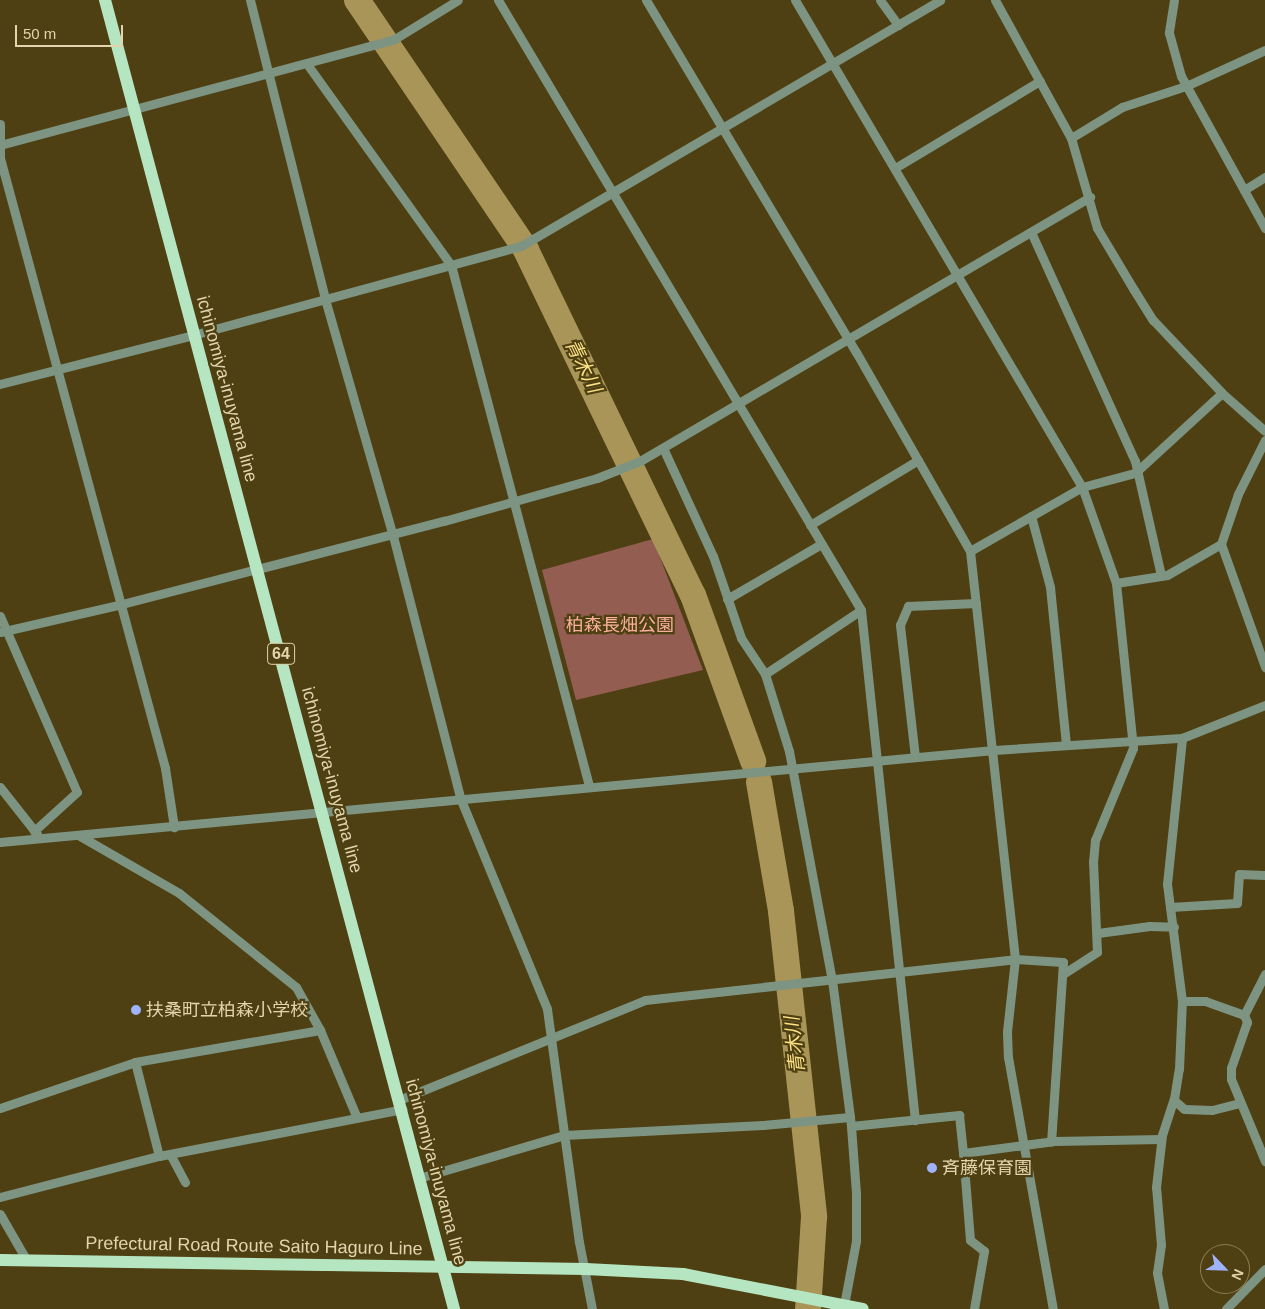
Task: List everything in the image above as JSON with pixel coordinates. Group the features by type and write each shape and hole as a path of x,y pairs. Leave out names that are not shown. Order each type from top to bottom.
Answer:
{"main road":[{"name":"ichinomiya-inuyama line","path":"105,0 194,335 259,569 454,1309"},
{"name":"Prefectural Road Route Saito Haguro Line","path":"0,1260 442,1266 586,1269 683,1274 835,1306 864,1309"}],"street":[{"path":"250,0 325,299 392,532 461,800 547,1009 564,1135 592,1309"},
{"path":"0,145 393,40 458,0"},
{"path":"498,0 861,610 915,1120"},
{"path":"646,0 847,337 970,551 994,750 1015,960 1007,1032 1008,1057 1053,1309"},
{"path":"795,0 1082,487 1116,583 1134,739 1133,748 1095,840 1093,870 1098,932 1097,952 1063,974"},
{"path":"880,0 898,25"},
{"path":"0,384 194,335 521,246 614,194 940,0"},
{"path":"995,0 1071,138 1090,197 1097,228 1153,320 1222,392 1265,431"},
{"path":"1174,0 1169,33 1174,57 1186,86 1265,228"},
{"path":"1071,138 1122,107 1186,86 1265,50"},
{"path":"306,64 451,265 589,786"},
{"path":"895,168 1040,81"},
{"path":"0,124 0,158 59,368 166,768 174,827"},
{"path":"1244,190 1265,176"},
{"path":"3,630 122,604 392,532 444,520 514,499 597,478 640,461 847,337 958,275 1090,197"},
{"path":"1031,232 1106,393 1135,461 1135,473 1161,575"},
{"path":"970,551 1082,487 1135,473 1222,392"},
{"path":"1265,440 1238,494 1220,544 1265,667"},
{"path":"663,448 713,556 741,638 765,674 792,768 832,980 850,1121 856,1192 856,1241 835,1306"},
{"path":"810,525 918,460"},
{"path":"1031,516 1050,587 1066,744"},
{"path":"727,599 821,544"},
{"path":"1116,583 1161,575 1220,544"},
{"path":"915,757 900,625 908,606 976,603"},
{"path":"765,674 861,610"},
{"path":"0,616 3,630 77,792 37,835"},
{"path":"0,842 37,835 80,836 589,786 878,760 1134,739 1182,738 1265,705"},
{"path":"1164,1309 1157,1273 1161,1245 1156,1188 1161,1138 1174,1100 1179,1069 1182,1001 1167,877 1182,738"},
{"path":"0,787 37,835"},
{"path":"80,836 179,893 296,988 320,1030 357,1118"},
{"path":"1170,907 1237,902 1239,874 1265,875"},
{"path":"1098,932 1150,926 1174,927"},
{"path":"0,1197 159,1156 357,1118 401,1105 550,1039 645,1000 832,980 900,970 1015,960 1063,962 1051,1142"},
{"path":"1244,1015 1264,974"},
{"path":"1182,1001 1205,1001 1244,1015 1247,1022 1231,1068 1232,1080 1265,1160"},
{"path":"0,1108 135,1062 320,1030"},
{"path":"135,1062 159,1156"},
{"path":"1174,1100 1184,1109 1212,1110 1240,1103"},
{"path":"419,1178 564,1135 850,1121 915,1120 959,1115 970,1240 984,1251 974,1309"},
{"path":"963,1152 1051,1142 1161,1138"},
{"path":"170,1154 185,1182"},
{"path":"0,1214 27,1261"},
{"path":"1226,1309 1265,1269"}],"green space":[{"name":"柏森長畑公園","path":"653,539 703,670 576,700 542,570"}],"waterway":[{"name":"青木川","path":"357,0 526,250 693,595 753,761"},
{"name":"青木川","path":"759,782 781,911 814,1217 808,1309"}],"place":[{"name":"扶桑町立柏森小学校","path":"136,1010"},
{"name":"斉藤保育園","path":"932,1168"}]}
